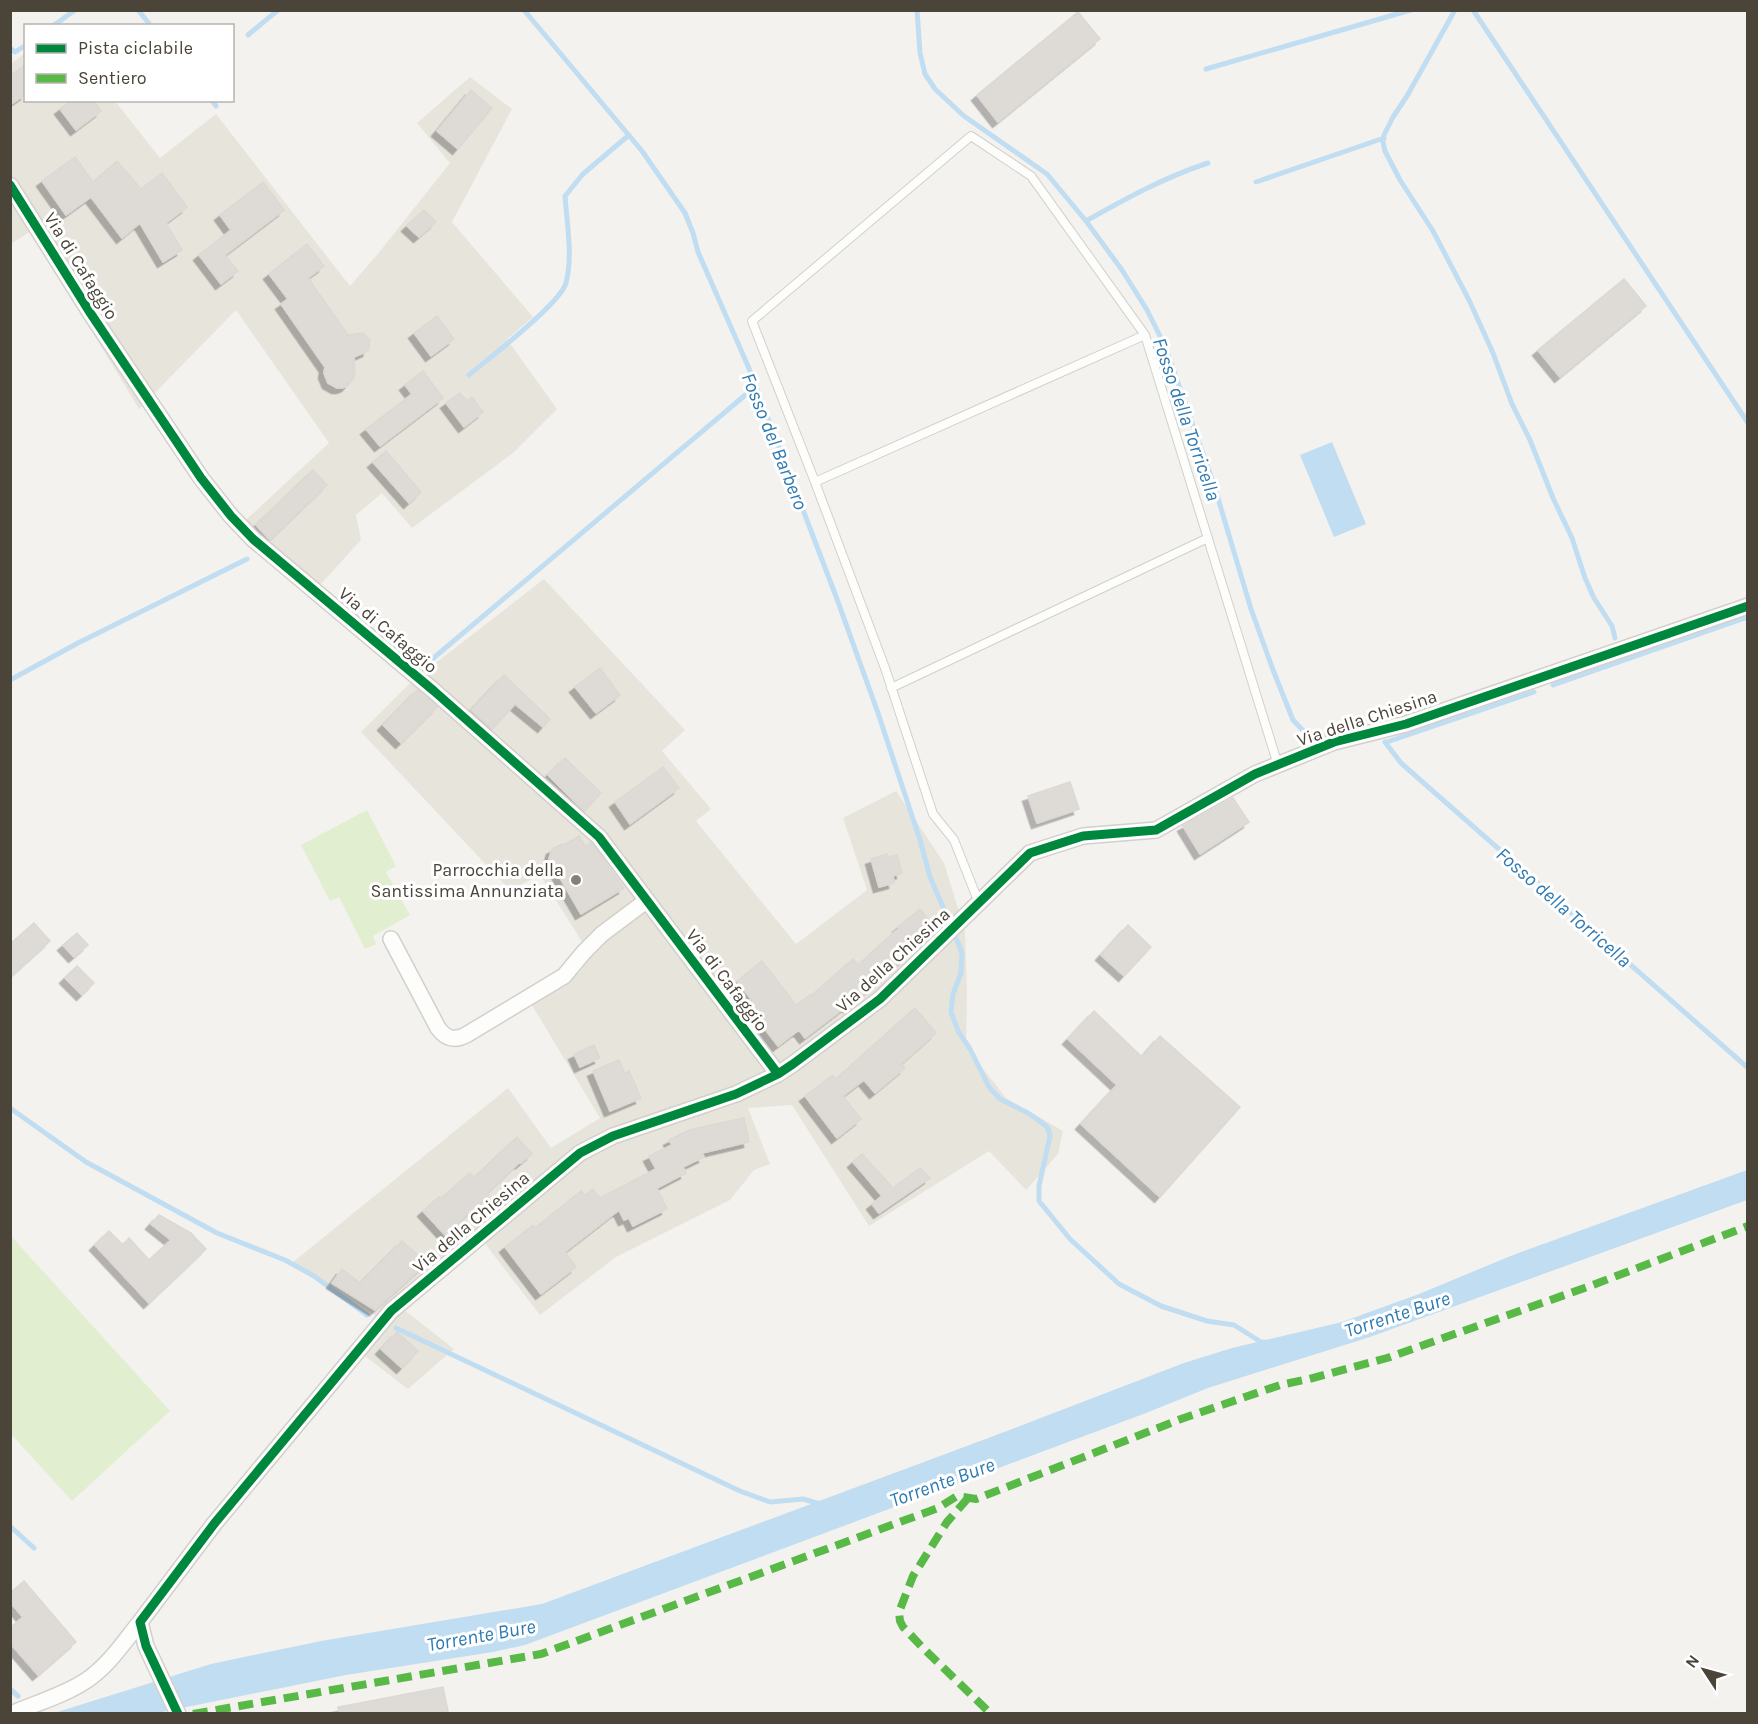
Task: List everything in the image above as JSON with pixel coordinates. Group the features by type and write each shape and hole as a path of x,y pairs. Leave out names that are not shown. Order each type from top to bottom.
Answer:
{"street":[{"name":"Via di Cafaggio","path":"10,185 91,314 201,478 237,523 434,691 605,843 646,901 778,1074"},
{"name":"Via della Chiesina","path":"11,1713 89,1679 110,1659 214,1524 378,1326 402,1302 580,1153 613,1136 736,1094 778,1074 807,1055 880,999 1030,853 1083,836 1156,830 1255,774 1334,742 1406,724 1748,606"},
{"path":"391,939 435,1024 445,1036 457,1039 564,976 602,934 646,901"},
{"path":"140,1622 146,1647 177,1711"}],"lane":[{"path":"979,903 954,840 933,814 891,688 816,482 752,321 971,136 1031,176 1145,335 1278,765"},
{"path":"816,482 1145,335"},
{"path":"891,688 1208,537"}],"shaded area":[{"path":"24,54 24,102 116,102 160,158 216,114 350,286 450,163 417,123 470,77 512,109 452,222 533,317 507,339 557,409 513,453 412,528 382,493 356,515 361,540 310,596 234,531 329,443 236,310 139,409 31,231 11,244 11,64"},
{"path":"544,579 685,730 662,751 711,809 696,821 796,944 867,890 843,818 896,791 944,863 965,931 966,1047 1006,1098 1063,1131 1058,1154 1026,1190 989,1151 869,1226 792,1105 748,1108 770,1164 754,1170 730,1200 616,1257 540,1315 483,1241 404,1310 454,1349 408,1389 361,1353 385,1322 293,1262 508,1088 551,1148 600,1118 530,1002 580,972 591,956 540,875 510,890 361,732 410,683"}],"green space":[{"path":"367,810 396,866 386,872 410,915 373,936 376,944 365,949 339,897 330,901 301,845"},
{"path":"11,1236 170,1411 72,1501 11,1434"}],"water":[{"path":"1332,442 1366,524 1334,537 1300,455"},
{"name":"Torrente Bure","path":"1747,1170 1747,1200 1370,1337 1208,1388 525,1645 346,1675 157,1713 51,1714 211,1664 321,1641 542,1604 1184,1363 1232,1348 1342,1322 1419,1294 1513,1255"}],"building":[{"path":"1078,12 1100,39 998,122 977,95"},
{"path":"24,66 24,95 10,105 10,76"},
{"path":"471,90 492,108 458,149 437,131"},
{"path":"69,102 94,102 101,111 76,130 60,109"},
{"path":"75,157 93,182 117,161 141,189 162,173 187,207 166,223 182,250 163,262 140,223 122,238 91,197 66,215 42,181"},
{"path":"263,182 284,210 225,255 238,271 221,284 199,255 231,230 220,215"},
{"path":"424,210 436,222 419,237 407,226"},
{"path":"307,244 324,266 308,278 348,335 363,333 370,340 368,351 354,357 354,378 342,388 328,383 324,373 325,367 281,304 288,299 269,274"},
{"path":"1624,279 1646,306 1560,377 1538,350"},
{"path":"437,316 454,339 431,356 414,333"},
{"path":"423,371 443,398 380,446 366,429 412,394 405,385"},
{"path":"460,393 467,401 472,397 483,412 464,427 446,403"},
{"path":"386,451 421,492 409,503 373,462"},
{"path":"313,470 327,485 270,540 256,525"},
{"path":"600,668 620,695 596,713 575,687"},
{"path":"504,675 550,719 543,727 515,704 492,729 471,710"},
{"path":"417,690 437,707 401,743 383,725"},
{"path":"565,758 601,793 584,811 548,775"},
{"path":"663,767 679,788 630,824 615,802"},
{"path":"1070,782 1079,809 1037,823 1028,796"},
{"path":"1233,798 1249,822 1200,854 1183,826"},
{"path":"579,836 585,846 592,844 624,888 581,914 549,859 552,849"},
{"path":"887,854 888,857 897,855 902,873 893,876 894,883 879,887 871,859"},
{"path":"920,909 936,929 902,955 905,958 849,1007 847,1006 805,1038 799,1030 778,1046 745,1003 751,999 737,981 762,961 796,1005 811,996 853,959 858,965"},
{"path":"34,923 50,941 10,977 10,944"},
{"path":"1128,925 1151,947 1124,976 1101,955"},
{"path":"77,933 88,945 74,957 63,945"},
{"path":"77,966 94,983 82,995 65,978"},
{"path":"915,1008 936,1033 901,1064 905,1068 875,1093 864,1080 843,1096 861,1119 837,1138 805,1096 833,1075 836,1079"},
{"path":"1094,1011 1142,1057 1160,1036 1240,1107 1160,1197 1081,1124 1117,1085 1068,1039"},
{"path":"594,1045 600,1058 580,1067 574,1054"},
{"path":"619,1060 625,1074 629,1071 641,1098 610,1111 593,1071"},
{"path":"744,1118 749,1142 702,1153 704,1157 683,1167 686,1173 657,1188 667,1209 633,1226 629,1218 624,1220 619,1210 565,1252 576,1267 541,1294 505,1247 533,1225 535,1228 581,1191 585,1195 593,1189 600,1198 656,1169 649,1156 672,1145 669,1140 689,1130"},
{"path":"517,1137 532,1154 520,1162 487,1193 489,1195 460,1221 462,1224 447,1237 423,1211 470,1173 474,1178"},
{"path":"862,1154 893,1188 920,1168 930,1178 879,1213 872,1204 882,1196 853,1162"},
{"path":"159,1215 191,1233 206,1249 149,1303 95,1245 109,1231 123,1245 129,1238 149,1260 171,1240 151,1224"},
{"path":"402,1241 427,1263 375,1310 332,1283 342,1269 360,1283"},
{"path":"397,1332 418,1351 402,1368 381,1349"},
{"path":"24,1581 76,1642 38,1675 10,1643 10,1628 23,1617 10,1602 10,1593"},
{"path":"443,1687 448,1711 339,1713 338,1707"}],"waterway":[{"path":"56,24 75,10"},
{"path":"138,10 149,24"},
{"path":"248,35 278,10"},
{"name":"Fosso del Barbero","path":"524,10 642,151 685,213 698,252 748,366 837,599 878,713 930,877 946,914"},
{"name":"Fosso della Torricella","path":"917,10 920,53 925,74 935,89 964,116 1047,174 1086,221 1122,270 1147,310 1165,346 1214,485 1251,609 1293,720 1310,738 1337,734"},
{"path":"1206,69 1411,10"},
{"path":"1455,10 1384,135 1385,151 1400,180 1433,231 1469,300 1493,353 1512,404 1572,538 1585,578 1594,598 1612,626 1615,638"},
{"path":"1473,10 1748,423"},
{"path":"10,48 15,52 24,46"},
{"path":"213,102 216,106"},
{"path":"469,375 538,317 561,292 566,283 569,262 565,196 583,174 629,135"},
{"path":"1256,182 1384,138"},
{"path":"1086,221 1161,182 1208,163"},
{"path":"424,666 756,386"},
{"path":"10,680 78,643 247,559"},
{"path":"1553,685 1748,617"},
{"path":"1387,742 1534,692"},
{"name":"Fosso della Torricella","path":"1385,742 1401,763 1748,1068"},
{"name":"Fosso del Barbero","path":"956,938 962,953 961,973 953,994 951,1012 958,1031 989,1087 1000,1099 1028,1113 1048,1128 1050,1136 1039,1186 1039,1201 1070,1239 1119,1284 1161,1306 1207,1321 1234,1325 1261,1342 1265,1342"},
{"path":"10,1108 86,1162 217,1233 285,1260 314,1276 367,1315"},
{"path":"396,1328 740,1491 770,1502 803,1499 820,1504"},
{"path":"10,1526 34,1548"},
{"path":"10,1689 18,1696"}],"marked path":[{"path":"193,1714 541,1654 938,1508 957,1496 976,1499 1181,1419 1280,1385 1387,1358 1590,1286 1748,1226"},
{"path":"968,1498 947,1522 913,1576 899,1612 903,1627 991,1714"}],"cycle path":[{"path":"10,185 91,314 201,478 231,516 253,539 434,691 599,837 778,1074"},
{"path":"178,1714 146,1646 140,1622 214,1524 391,1311 580,1153 613,1136 736,1094 778,1074 880,999 1030,853 1083,836 1156,830 1255,774 1334,742 1406,724 1748,606"}],"place":[{"name":"Parrocchia della Santissima Annunziata","path":"576,880"}]}
